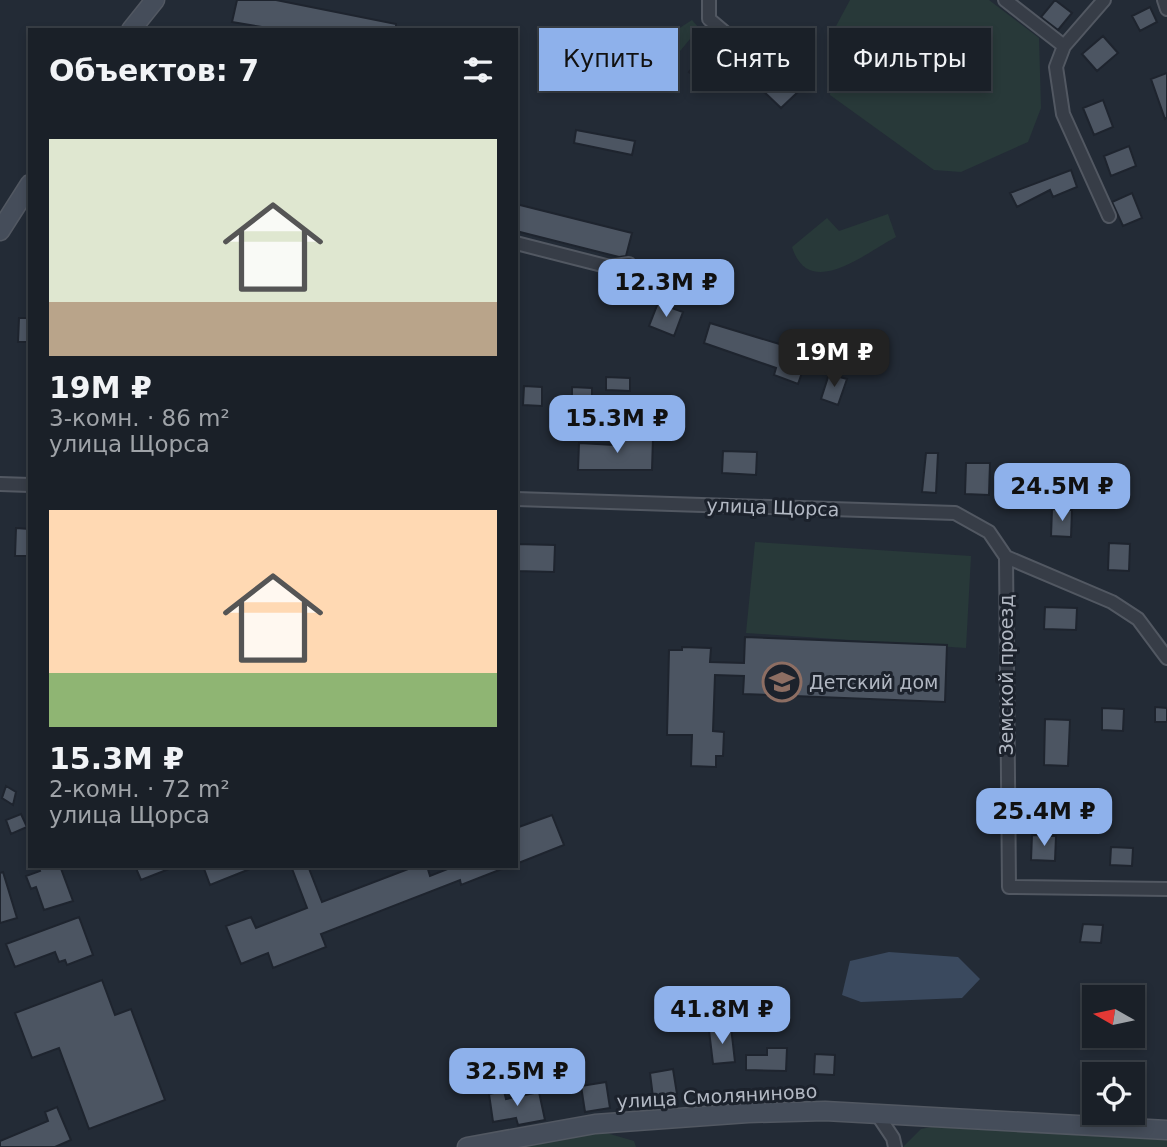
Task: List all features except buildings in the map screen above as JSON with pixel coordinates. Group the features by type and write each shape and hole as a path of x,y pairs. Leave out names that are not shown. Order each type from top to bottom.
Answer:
{"main road":[{"path":"133,28 155,0"},
{"path":"0,231 28,187"},
{"name":"улица Смоляниново","path":"472,1146 595,1124 748,1113 825,1111 1167,1130"}],"street":[{"path":"709,0 709,19 720,28"},
{"path":"1005,0 1064,46"},
{"path":"1104,0 1064,46 1056,67 1063,114 1109,216"},
{"path":"1164,0 1167,9"},
{"path":"518,244 610,267 629,264"},
{"path":"0,484 28,485"},
{"name":"улица Щорса","path":"518,499 955,513 989,532 1009,558"},
{"path":"1009,558 1112,602 1138,619 1167,658"},
{"name":"Земской проезд","path":"1009,558 1009,887 1167,889"},
{"path":"877,1114 893,1138 895,1147"}],"shaded area":[{"path":"850,0 989,0 1039,38 1041,108 1028,142 961,172 934,170 830,95 831,91 991,91 991,28 835,28"},
{"path":"692,20 699,28 692,28 692,37 678,54 678,29"},
{"path":"888,214 896,237 839,268 824,272 811,270 800,263 792,247 827,218 839,231"},
{"path":"755,542 971,556 966,648 746,633"},
{"path":"971,1119 1167,1139 1167,1147 903,1147 921,1129"},
{"path":"603,1132 634,1141 636,1147 505,1147"}],"water":[{"path":"889,952 958,957 980,979 962,998 861,1002 842,995 850,961"}],"place":[{"name":"Детский дом","path":"782,682"}]}
